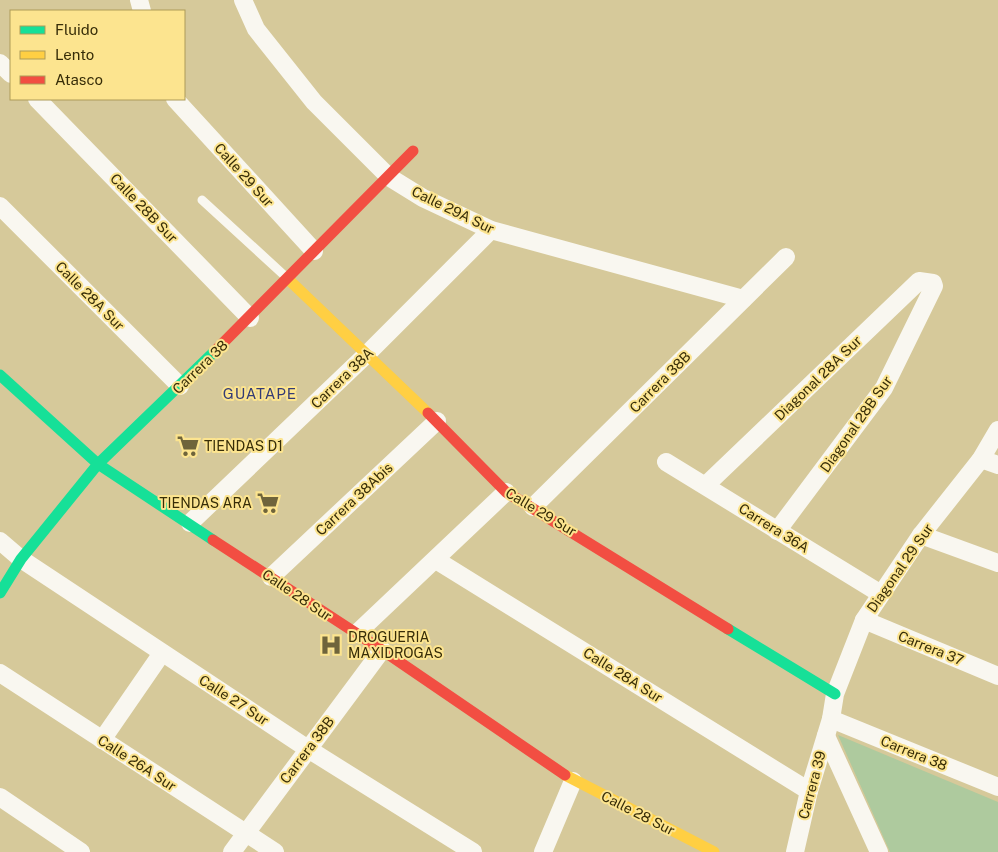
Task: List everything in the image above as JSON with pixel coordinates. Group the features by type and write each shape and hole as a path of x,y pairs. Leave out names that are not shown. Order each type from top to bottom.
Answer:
{"street":[{"name":"Calle 29A Sur","path":"243,0 256,28 314,102 389,177 422,198 491,230 743,299"},
{"path":"0,63 10,73"},
{"name":"Calle 28B Sur","path":"38,100 250,318"},
{"name":"Calle 29 Sur","path":"176,100 314,251"},
{"name":"Carrera 38","path":"0,593 21,559 98,464 250,318 413,151"},
{"name":"Calle 28A Sur","path":"0,206 180,386"},
{"name":"Carrera 38A","path":"190,523 368,353 491,230"},
{"name":"Carrera 38B","path":"533,507 786,257"},
{"name":"Calle 29 Sur","path":"288,279 368,353 506,492 835,694"},
{"name":"Diagonal 28A Sur","path":"706,485 919,281 933,283"},
{"name":"Diagonal 28B Sur","path":"777,531 884,388 926,304 934,286 933,283"},
{"name":"Calle 28 Sur","path":"0,375 98,464 382,650 573,781 714,852"},
{"name":"Carrera 38Abis","path":"271,577 437,421"},
{"name":"Diagonal 29 Sur","path":"829,727 835,694 864,620 921,535 981,458 998,430"},
{"path":"981,458 998,465"},
{"name":"Carrera 36A","path":"666,462 881,594"},
{"path":"356,634 506,492"},
{"path":"921,535 998,562"},
{"name":"Calle 27 Sur","path":"0,541 21,559 308,749 473,852"},
{"name":"Calle 28A Sur","path":"436,560 809,791"},
{"name":"Carrera 37","path":"864,620 998,676"},
{"name":"Carrera 38B","path":"232,852 382,650"},
{"path":"102,740 162,653"},
{"name":"Calle 26A Sur","path":"0,673 244,834 275,852"},
{"name":"Carrera 38","path":"829,727 998,787"},
{"path":"829,727 879,852"},
{"name":"Carrera 39","path":"796,852 809,791 829,727"},
{"path":"543,852 573,781"},
{"path":"0,797 81,852"}],"lane":[{"path":"202,200 288,279"}],"green space":[{"path":"838,735 998,802 998,852 890,852"}],"traffic: fast":[{"path":"0,593 21,559 98,464 215,351"},
{"path":"0,375 98,464 213,540"},
{"path":"728,629 835,694"}],"traffic: slow":[{"path":"288,279 428,413"},
{"path":"565,775 714,852"}],"traffic: jam":[{"path":"215,351 413,151"},
{"path":"428,413 506,492 728,629"},
{"path":"213,540 382,650 565,775"}],"place":[{"name":"TIENDAS D1","path":"188,446"},
{"name":"TIENDAS ARA","path":"268,503"},
{"name":"DROGUERIA MAXIDROGAS","path":"331,645"}],"district":[{"name":"GUATAPE","path":"260,393"}]}
